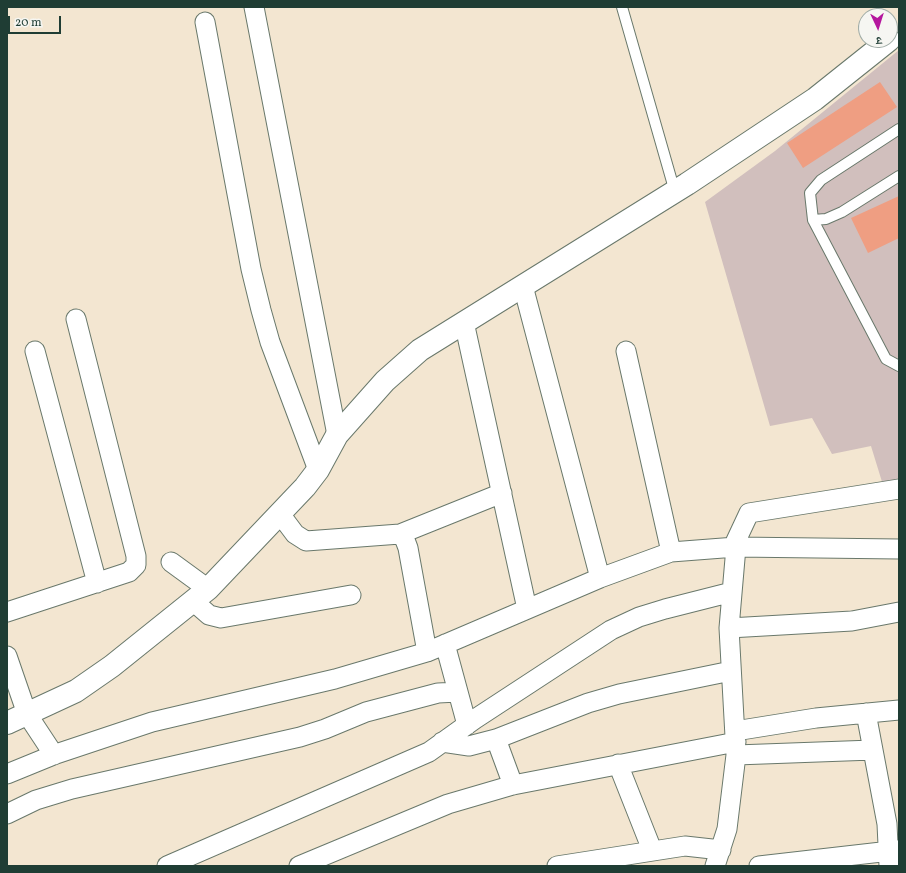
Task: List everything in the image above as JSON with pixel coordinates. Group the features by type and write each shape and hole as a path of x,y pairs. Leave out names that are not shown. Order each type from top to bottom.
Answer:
{"street":[{"path":"254,7 337,435"},
{"path":"205,22 251,269 261,310 270,342 318,470"},
{"path":"7,723 76,691 112,666 200,595 305,487 318,470 337,435 385,381 420,350 675,192 815,99 880,48"},
{"path":"523,286 600,578"},
{"path":"7,612 129,572 136,565 136,556 76,320"},
{"path":"464,322 527,609"},
{"path":"35,351 97,583"},
{"path":"626,351 671,552"},
{"path":"557,866 685,846 718,858 727,829 736,743 729,628 736,547 734,545 749,513 899,489"},
{"path":"280,514 295,534 306,541 400,534 502,493"},
{"path":"400,534 405,540 408,548 427,652"},
{"path":"7,774 54,755 152,722 335,679 427,652 600,578 671,552 736,547 899,549"},
{"path":"171,562 200,595 209,615 221,618 351,596"},
{"path":"167,866 429,752 467,725 611,630 639,617 732,592"},
{"path":"729,628 852,621 899,612"},
{"path":"445,644 467,725"},
{"path":"7,656 27,714 54,755"},
{"path":"442,742 469,746 496,739 588,703 619,694 731,672"},
{"path":"7,814 36,800 72,789 300,737 325,729 366,712 438,693 458,692"},
{"path":"299,866 448,804 513,785 618,764 736,743 816,718 899,710"},
{"path":"759,866 892,856 866,713"},
{"path":"496,739 513,785"},
{"path":"736,743 873,750"},
{"path":"618,764 652,850"}],"lane":[{"path":"622,7 675,192"},
{"path":"899,129 821,180 810,193 812,220 886,359 899,366"},
{"path":"812,220 826,219 842,212 899,176"}],"shaded area":[{"path":"899,50 899,483 883,485 871,446 832,454 812,418 770,426 705,202 775,151"}],"building":[{"path":"880,82 897,107 803,168 787,143"},
{"path":"899,196 899,238 868,253 851,218"}]}
